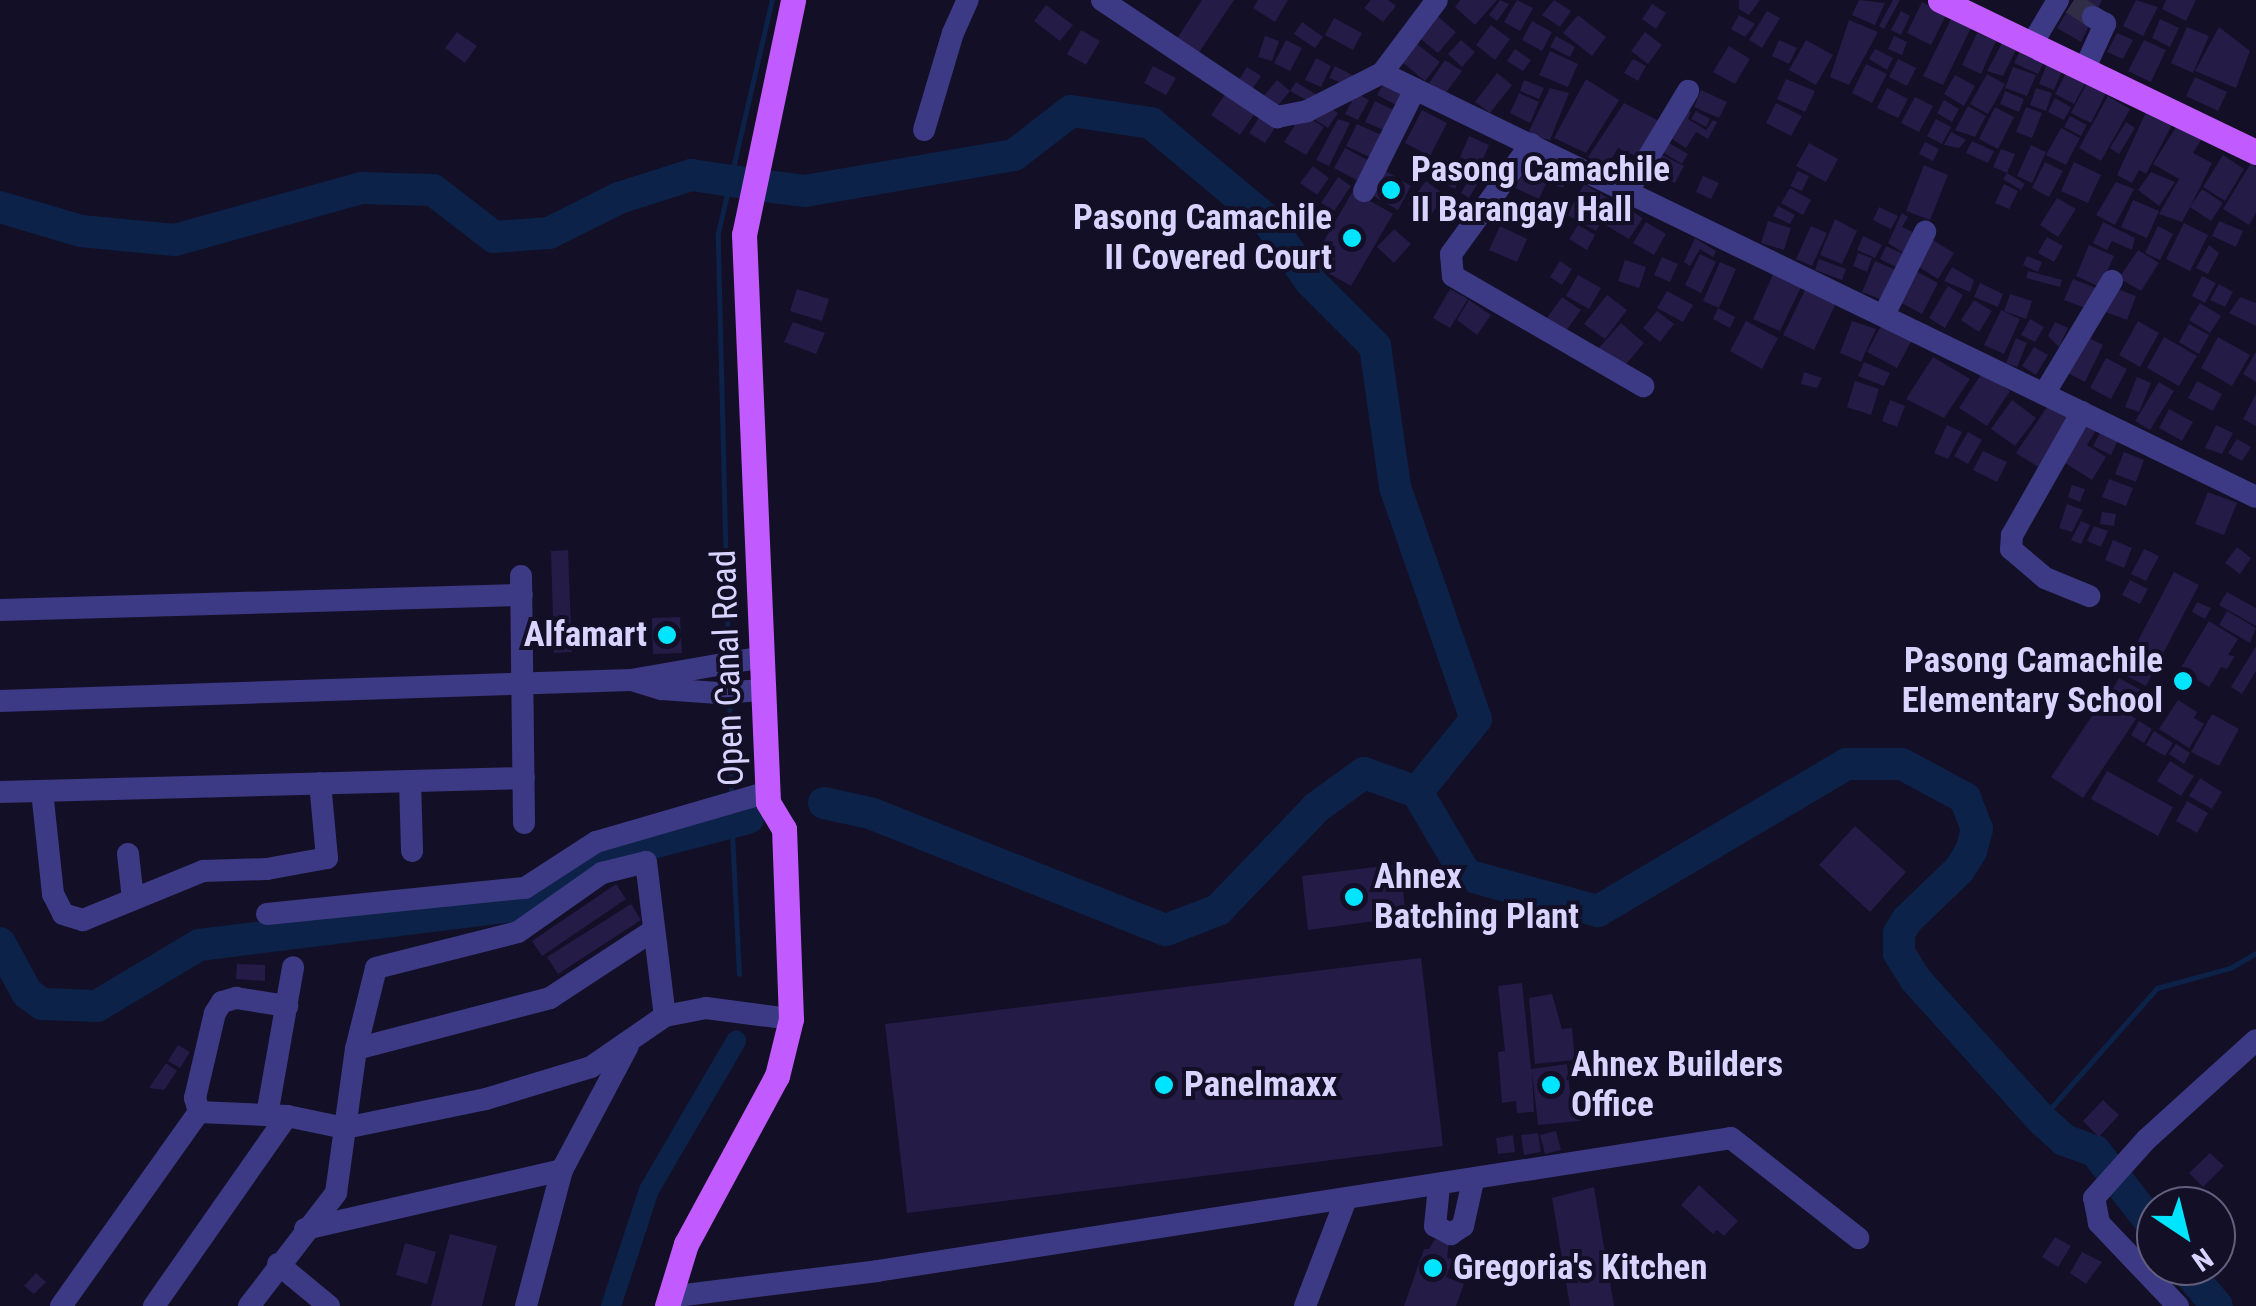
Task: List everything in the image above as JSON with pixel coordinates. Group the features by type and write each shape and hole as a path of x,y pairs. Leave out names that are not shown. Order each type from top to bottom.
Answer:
{"main road":[{"name":"Open Canal Road","path":"668,1301 686,1244 777,1076 791,1018 784,829 768,802 740,692 739,660 749,262 744,235 794,0"},
{"path":"1940,0 2256,152"}],"street":[{"path":"924,130 952,33 968,0"},
{"path":"1102,0 1277,117 1307,111 1382,73 1437,0"},
{"path":"2032,44 2065,1"},
{"path":"2084,70 2105,24 2093,17"},
{"path":"1382,73 2256,497"},
{"path":"1364,191 1415,89"},
{"path":"1628,190 1688,91"},
{"path":"1531,144 1451,254 1453,276 1643,386"},
{"path":"1884,314 1925,232"},
{"path":"2044,394 2112,280"},
{"path":"2082,412 2020,520 2011,549 2045,578 2088,596"},
{"path":"0,610 522,586 524,823"},
{"path":"687,680 739,660"},
{"path":"0,701 632,680 687,680 740,692"},
{"path":"0,792 524,778"},
{"path":"410,782 412,852"},
{"path":"42,791 53,894 63,914 83,920 202,872 267,869 328,858 320,784"},
{"path":"268,914 525,888 596,842 768,792"},
{"path":"128,854 133,898"},
{"path":"249,1306 336,1193 356,1049 376,968 518,932 602,873 646,862 665,1016"},
{"path":"356,1049 550,998 654,930"},
{"path":"154,1306 277,1116 294,966"},
{"path":"199,1112 195,1098 215,1013 222,1002 236,998 287,1006"},
{"path":"199,1112 277,1116 345,1128 486,1099 591,1067 628,1046 665,1016 706,1008 791,1018"},
{"path":"2178,1306 2099,1223 2094,1198 2147,1140 2256,1040"},
{"path":"526,1306 562,1170 628,1046"},
{"path":"60,1306 199,1112"},
{"path":"668,1301 1473,1181 1731,1138 1858,1238"},
{"path":"305,1229 562,1170"},
{"path":"1439,1186 1435,1226 1452,1234 1463,1226 1473,1181"},
{"path":"1304,1306 1346,1199"},
{"path":"278,1264 329,1306"}],"building":[{"path":"1202,0 1234,0 1198,54 1176,40"},
{"path":"1258,0 1288,0 1275,22 1253,8"},
{"path":"1371,0 1388,0 1396,6 1383,22 1364,8"},
{"path":"1460,0 1497,0 1475,25 1455,7"},
{"path":"1500,0 1509,4 1497,21 1489,15"},
{"path":"1517,0 1533,8 1520,31 1504,22"},
{"path":"1554,0 1571,11 1560,27 1542,15"},
{"path":"1739,0 1760,0 1749,15 1739,9"},
{"path":"1859,0 1885,3 1875,25 1852,15"},
{"path":"1893,0 1900,0 1884,29 1879,26"},
{"path":"2074,0 2102,0 2081,42 2057,28"},
{"path":"2136,0 2158,7 2143,36 2123,26"},
{"path":"2166,0 2196,0 2186,21 2162,9"},
{"path":"1922,2 1946,15 1931,45 1907,33"},
{"path":"1652,4 1666,13 1656,29 1642,19"},
{"path":"1046,5 1073,25 1060,41 1034,21"},
{"path":"1767,11 1780,18 1762,48 1749,40"},
{"path":"1901,11 1910,16 1901,35 1891,30"},
{"path":"1954,13 1973,24 1943,85 1923,76"},
{"path":"1435,14 1456,32 1438,53 1417,36"},
{"path":"1578,15 1606,37 1592,56 1563,33"},
{"path":"1739,15 1755,24 1745,37 1731,29"},
{"path":"1334,18 1362,33 1353,50 1325,35"},
{"path":"2160,19 2179,28 2170,47 2152,38"},
{"path":"1849,20 1878,32 1849,85 1830,77"},
{"path":"1532,21 1552,32 1542,51 1522,40"},
{"path":"1302,22 1323,37 1315,48 1294,34"},
{"path":"1491,25 1510,39 1495,60 1476,45"},
{"path":"2187,27 2209,36 2193,73 2171,63"},
{"path":"2219,27 2250,51 2236,88 2195,71"},
{"path":"1081,30 1100,41 1086,65 1067,54"},
{"path":"457,32 477,46 465,63 445,48"},
{"path":"1645,32 1662,45 1648,64 1631,51"},
{"path":"1977,33 1996,41 1981,74 1962,65"},
{"path":"2117,33 2133,40 2123,59 2107,52"},
{"path":"1265,36 1279,41 1272,61 1258,57"},
{"path":"1556,36 1575,47 1570,57 1550,47"},
{"path":"1894,36 1907,42 1902,55 1888,49"},
{"path":"1286,40 1302,48 1290,71 1274,63"},
{"path":"1412,40 1440,62 1425,81 1397,58"},
{"path":"1461,40 1475,52 1462,67 1448,54"},
{"path":"1779,40 1797,48 1789,64 1772,56"},
{"path":"1806,40 1833,55 1816,85 1789,70"},
{"path":"2144,40 2166,50 2151,82 2128,71"},
{"path":"2002,43 2017,48 2003,76 1987,71"},
{"path":"1729,46 1750,59 1735,84 1713,72"},
{"path":"1515,49 1531,60 1523,71 1507,61"},
{"path":"1875,49 1893,58 1887,70 1869,59"},
{"path":"2021,49 2045,60 2038,74 2014,63"},
{"path":"1550,51 1578,64 1568,87 1539,75"},
{"path":"1316,58 1331,66 1321,87 1305,80"},
{"path":"1633,59 1646,66 1638,81 1624,73"},
{"path":"1898,59 1916,68 1907,86 1889,77"},
{"path":"1445,60 1462,71 1445,94 1429,83"},
{"path":"2048,61 2064,67 2054,90 2039,84"},
{"path":"1866,64 1887,74 1872,103 1852,93"},
{"path":"1153,66 1176,78 1166,95 1144,83"},
{"path":"1335,66 1356,77 1345,84 1329,78"},
{"path":"1247,67 1261,76 1251,91 1237,83"},
{"path":"2013,67 2036,75 2027,96 2005,88"},
{"path":"2067,71 2086,82 2074,104 2055,94"},
{"path":"1497,73 1512,85 1490,113 1475,102"},
{"path":"1987,74 2005,84 1988,114 1970,104"},
{"path":"1955,75 1975,86 1964,106 1944,94"},
{"path":"2195,77 2227,92 2218,111 2186,96"},
{"path":"1586,79 1619,100 1586,153 1554,138"},
{"path":"1786,79 1815,91 1805,112 1777,99"},
{"path":"2089,79 2108,89 2091,123 2071,113"},
{"path":"1277,80 1290,91 1275,109 1262,98"},
{"path":"1524,80 1544,88 1539,99 1520,91"},
{"path":"1296,82 1317,95 1308,101 1290,91"},
{"path":"1384,83 1407,94 1400,107 1377,95"},
{"path":"1550,88 1569,93 1550,140 1527,135"},
{"path":"1887,88 1908,99 1898,118 1877,108"},
{"path":"2036,88 2052,93 2046,111 2030,105"},
{"path":"1701,90 1727,102 1719,118 1694,107"},
{"path":"2005,91 2024,99 2019,112 2000,104"},
{"path":"1226,93 1255,113 1240,135 1211,115"},
{"path":"1356,93 1369,100 1358,120 1345,114"},
{"path":"1519,93 1539,102 1530,123 1510,113"},
{"path":"2108,96 2130,109 2101,161 2079,148"},
{"path":"1915,97 1933,106 1919,132 1901,123"},
{"path":"2055,98 2071,107 2064,120 2048,112"},
{"path":"1944,100 1959,109 1952,122 1937,113"},
{"path":"1375,101 1395,111 1386,131 1365,122"},
{"path":"1624,103 1663,123 1639,158 1618,148 1606,168 1588,157"},
{"path":"1776,103 1802,116 1791,136 1766,123"},
{"path":"1324,104 1338,113 1328,128 1314,119"},
{"path":"1968,106 1986,116 1975,137 1955,130"},
{"path":"1995,107 2014,117 1998,149 1979,139"},
{"path":"2026,107 2042,113 2032,138 2016,132"},
{"path":"1682,108 1691,112 1688,119 1706,130 1713,120 1717,122 1708,139 1696,132 1686,148 1669,137"},
{"path":"1422,110 1447,123 1430,156 1405,143"},
{"path":"2147,110 2173,123 2146,174 2139,170 2132,183 2117,175"},
{"path":"1696,111 1710,119 1706,127 1691,119"},
{"path":"1262,113 1278,123 1265,143 1249,133"},
{"path":"1302,114 1324,127 1306,155 1284,142"},
{"path":"2070,116 2087,125 2081,136 2064,127"},
{"path":"1338,119 1350,123 1329,166 1316,160"},
{"path":"1936,119 1951,127 1942,144 1927,136"},
{"path":"2126,122 2135,128 2119,154 2110,148"},
{"path":"2179,122 2203,137 2193,153 2212,163 2182,222 2159,214 2179,179 2153,164"},
{"path":"1357,124 1386,137 1376,160 1346,146"},
{"path":"2061,128 2080,138 2066,165 2046,155"},
{"path":"1951,132 1966,140 1959,148 1944,145"},
{"path":"1469,136 1489,145 1480,166 1460,157"},
{"path":"1972,141 1994,151 1988,163 1966,153"},
{"path":"1667,142 1688,154 1682,164 1661,151"},
{"path":"1925,142 1939,149 1933,161 1919,154"},
{"path":"1809,143 1838,159 1826,182 1796,166"},
{"path":"2031,145 2046,152 2032,183 2017,176"},
{"path":"1345,148 1373,163 1362,183 1334,168"},
{"path":"2001,149 2015,154 2007,173 1993,167"},
{"path":"1662,155 1684,166 1675,183 1653,172"},
{"path":"2223,155 2244,169 2225,201 2203,187"},
{"path":"1445,159 1465,168 1455,189 1435,179"},
{"path":"1529,160 1552,171 1539,199 1515,188"},
{"path":"2045,162 2063,171 2049,197 2032,188"},
{"path":"2074,162 2101,175 2088,203 2061,191"},
{"path":"1560,163 1572,169 1563,188 1551,183"},
{"path":"2251,163 2256,167 2256,213 2249,225 2223,209"},
{"path":"1924,165 1948,175 1930,220 1906,211"},
{"path":"1313,166 1329,178 1317,195 1300,183"},
{"name":"Pasong Camachile II Barangay Hall","path":"1384,170 1411,186 1398,210 1370,194"},
{"path":"1798,171 1809,176 1802,191 1790,186"},
{"path":"2151,172 2175,182 2159,206 2138,190"},
{"path":"1472,173 1481,178 1469,198 1461,193"},
{"path":"2007,173 2025,184 2021,190 2003,179"},
{"path":"1703,176 1719,183 1711,199 1696,192"},
{"path":"1338,177 1351,186 1334,211 1321,203"},
{"path":"1426,181 1445,195 1428,219 1408,205"},
{"path":"2116,182 2134,189 2115,225 2096,215"},
{"path":"1584,184 1613,201 1596,231 1567,215"},
{"path":"2004,184 2018,191 2009,209 1995,203"},
{"path":"1790,188 1811,200 1803,215 1781,203"},
{"path":"2202,189 2223,203 2211,221 2190,207"},
{"name":"Pasong Camachile II Covered Court","path":"1353,191 1393,214 1351,286 1311,263"},
{"path":"2057,198 2076,209 2058,237 2040,225"},
{"path":"1515,199 1528,204 1523,216 1510,211"},
{"path":"2133,200 2159,211 2147,238 2121,227"},
{"path":"1617,202 1643,218 1629,239 1604,224"},
{"path":"1778,206 1795,215 1790,224 1773,216"},
{"path":"1879,207 1898,216 1891,229 1873,220"},
{"path":"1902,213 1908,217 1902,227 1913,232 1904,253 1888,243"},
{"path":"1835,219 1857,231 1842,264 1820,255"},
{"path":"1768,221 1791,228 1784,250 1761,243"},
{"path":"2219,221 2243,231 2236,247 2212,236"},
{"path":"1646,222 1666,234 1654,255 1633,243"},
{"path":"2103,222 2135,238 2132,250 2112,241 2107,250 2093,243"},
{"path":"2184,223 2208,235 2190,271 2166,259"},
{"path":"1578,225 1595,235 1587,250 1569,239"},
{"path":"1500,226 1527,239 1517,262 1489,250"},
{"path":"1811,226 1827,233 1812,266 1796,259"},
{"path":"2158,226 2173,234 2160,260 2145,253"},
{"path":"1394,229 1411,244 1394,263 1377,247"},
{"path":"1863,236 1882,245 1875,258 1857,250"},
{"path":"2047,237 2063,246 2054,262 2038,253"},
{"path":"1695,238 1716,251 1713,257 1700,249 1690,266 1684,262"},
{"path":"1930,238 1954,253 1938,279 1914,264"},
{"path":"2089,245 2114,256 2100,287 2076,276"},
{"path":"2209,245 2219,253 2208,274 2196,268"},
{"path":"1886,246 1903,254 1896,267 1880,259"},
{"path":"2138,250 2159,263 2141,291 2119,278"},
{"path":"1858,253 1872,258 1867,272 1853,266"},
{"path":"1700,254 1716,262 1701,293 1685,285"},
{"path":"2027,256 2042,262 2038,272 2023,265"},
{"path":"1662,257 1678,264 1670,282 1654,275"},
{"path":"1819,259 1846,269 1842,280 1815,270"},
{"path":"1625,260 1646,267 1639,288 1618,281"},
{"path":"1560,261 1572,269 1562,285 1550,277"},
{"path":"1875,261 1898,271 1885,301 1862,292"},
{"path":"1720,262 1736,269 1719,308 1703,301"},
{"path":"1952,267 1974,280 1970,292 1944,281"},
{"path":"1775,270 1803,283 1780,331 1753,319"},
{"path":"1914,270 1938,283 1922,314 1898,301"},
{"path":"2028,271 2062,280 2060,287 2026,278"},
{"path":"1578,275 1601,288 1589,309 1566,296"},
{"path":"2202,276 2216,283 2205,303 2192,296"},
{"path":"2073,279 2096,288 2088,309 2064,300"},
{"path":"1980,283 2003,294 1998,307 1974,297"},
{"path":"2219,284 2233,292 2225,307 2210,300"},
{"path":"1807,286 1837,301 1814,350 1783,335"},
{"path":"1948,286 1963,295 1945,328 1929,318"},
{"path":"2112,287 2136,296 2127,320 2103,311"},
{"path":"797,289 829,299 822,321 790,311"},
{"path":"1450,289 1468,299 1450,328 1433,318"},
{"path":"1667,291 1693,305 1683,322 1657,308"},
{"path":"2010,294 2032,301 2026,319 2004,311"},
{"path":"1607,295 1627,310 1605,339 1584,324"},
{"path":"1562,297 1581,310 1566,331 1547,318"},
{"path":"2240,297 2256,303 2256,326 2229,313"},
{"path":"1469,300 1491,315 1477,335 1457,320"},
{"path":"1974,300 1992,311 1979,332 1961,320"},
{"path":"2200,303 2221,316 2210,333 2189,320"},
{"path":"1718,308 1735,317 1730,328 1713,319"},
{"path":"2001,310 2020,319 2004,354 1984,345"},
{"path":"1657,311 1674,324 1660,342 1643,328"},
{"path":"2030,319 2044,327 2035,342 2021,335"},
{"path":"1746,321 1778,338 1762,369 1730,351"},
{"path":"1852,321 1876,329 1861,362 1840,353"},
{"path":"2138,321 2159,333 2140,367 2119,355"},
{"path":"793,322 825,333 816,354 784,342"},
{"path":"1883,322 1913,338 1897,368 1867,352"},
{"path":"2055,322 2068,328 2059,347 2048,336"},
{"path":"1621,323 1644,343 1621,370 1598,349"},
{"path":"2189,324 2209,335 2199,354 2179,342"},
{"path":"2083,335 2103,345 2085,382 2064,371"},
{"path":"2164,337 2197,356 2179,386 2147,368"},
{"path":"2218,337 2250,355 2232,386 2201,368"},
{"path":"2016,338 2027,343 2017,367 2006,363"},
{"path":"2034,347 2048,355 2036,375 2022,366"},
{"path":"2256,352 2256,382 2243,374"},
{"path":"1933,357 1970,379 1944,418 1906,399"},
{"path":"2106,358 2127,369 2111,399 2090,388"},
{"path":"1864,362 1890,373 1884,386 1858,376"},
{"path":"1804,372 1822,378 1817,388 1801,384"},
{"path":"1982,373 2010,391 1987,426 1959,408"},
{"path":"2137,377 2151,383 2139,412 2125,407"},
{"path":"1855,381 1879,389 1871,415 1847,407"},
{"path":"2197,381 2222,394 2213,411 2188,398"},
{"path":"2159,382 2174,391 2150,430 2135,421"},
{"path":"2256,394 2256,426 2243,419"},
{"path":"1890,400 1905,406 1897,427 1882,421"},
{"path":"2012,400 2036,418 2015,446 1991,429"},
{"path":"2049,404 2072,419 2040,468 2016,453"},
{"path":"2169,409 2193,422 2182,441 2159,428"},
{"path":"2082,422 2096,430 2087,445 2106,457 2092,480 2059,459"},
{"path":"1947,425 1962,432 1948,459 1934,453"},
{"path":"2216,425 2233,433 2222,454 2205,448"},
{"path":"2101,431 2118,440 2111,455 2093,446"},
{"path":"1968,432 1982,440 1968,464 1954,456"},
{"path":"2237,439 2251,447 2242,461 2228,453"},
{"path":"1983,451 2007,462 1997,482 1973,470"},
{"path":"2124,452 2144,460 2136,482 2115,474"},
{"path":"2109,479 2133,488 2126,506 2102,497"},
{"path":"2072,485 2085,489 2080,502 2068,497"},
{"path":"2208,492 2237,503 2224,535 2195,524"},
{"path":"2067,504 2083,510 2072,532 2059,528"},
{"path":"2102,512 2116,514 2114,526 2100,524"},
{"path":"2081,521 2090,525 2081,544 2071,540"},
{"path":"2094,526 2108,531 2101,547 2087,541"},
{"path":"2113,540 2132,548 2124,568 2105,560"},
{"path":"2237,547 2251,558 2240,574 2225,563"},
{"path":"2144,549 2159,556 2146,581 2131,574"},
{"path":"568,550 572,652 554,653 551,551"},
{"path":"2174,572 2199,585 2146,686 2121,673"},
{"path":"2130,580 2148,589 2140,604 2122,595"},
{"path":"2227,592 2256,608 2256,626 2219,605"},
{"path":"2197,602 2211,608 2205,619 2192,612"},
{"path":"2227,611 2256,628 2250,643 2219,625"},
{"name":"Alfamart","path":"680,617 682,653 653,654 652,618"},
{"path":"2209,621 2238,639 2228,655 2235,656 2227,669 2221,667 2209,687 2180,669"},
{"path":"2256,646 2256,671 2242,694 2231,687"},
{"path":"2119,678 2152,696 2142,713 2110,694"},
{"path":"2104,698 2136,719 2083,798 2051,777"},
{"path":"2178,700 2197,712 2194,718 2204,724 2189,748 2159,729"},
{"path":"2212,714 2239,729 2219,766 2191,752"},
{"path":"2139,721 2152,729 2144,743 2131,735"},
{"path":"2154,731 2173,743 2165,756 2146,745"},
{"path":"2176,744 2190,753 2184,764 2169,754"},
{"path":"2170,761 2194,776 2181,796 2157,781"},
{"path":"2107,771 2173,807 2158,836 2091,799"},
{"path":"2200,778 2222,792 2212,809 2189,796"},
{"path":"2187,801 2208,813 2197,833 2176,821"},
{"path":"1855,826 1906,872 1870,912 1819,865"},
{"name":"Ahnex Batching Plant","path":"1400,864 1406,917 1308,930 1302,876"},
{"path":"616,884 626,899 542,956 532,941"},
{"path":"631,904 641,920 558,974 547,957"},
{"name":"Panelmaxx","path":"1421,958 1443,1146 907,1213 885,1024"},
{"path":"237,964 265,965 265,981 236,979"},
{"path":"1522,983 1531,1069 1567,1064 1571,1101 1577,1101 1580,1121 1538,1125 1532,1072 1534,1112 1517,1113 1516,1101 1502,1103 1498,1052 1505,1051 1498,986"},
{"path":"1552,994 1562,1029 1572,1028 1575,1060 1535,1064 1529,998"},
{"path":"178,1045 190,1052 180,1068 168,1061"},
{"path":"166,1063 177,1071 164,1090 149,1088"},
{"path":"2103,1100 2119,1115 2099,1137 2083,1121"},
{"path":"1556,1131 1561,1150 1545,1154 1540,1135"},
{"path":"1538,1133 1541,1152 1524,1155 1521,1135"},
{"path":"1513,1135 1515,1152 1498,1154 1496,1138"},
{"path":"2210,1153 2224,1166 2204,1186 2189,1173"},
{"path":"1699,1185 1738,1221 1724,1236 1717,1230 1713,1234 1681,1205"},
{"path":"1594,1187 1614,1306 1570,1306 1552,1198"},
{"path":"450,1234 497,1246 482,1306 431,1306"},
{"path":"2055,1237 2071,1246 2058,1267 2042,1257"},
{"name":"Gregoria's Kitchen","path":"1435,1239 1449,1243 1447,1258 1453,1259 1446,1277 1464,1284 1456,1306 1404,1306 1424,1249 1429,1249"},
{"path":"405,1243 436,1252 427,1284 396,1275"},
{"path":"2082,1252 2102,1262 2086,1284 2070,1273"},
{"path":"36,1273 46,1282 34,1294 24,1286"}],"waterway":[{"path":"728,656 718,233 772,0"},
{"path":"765,186 805,191 1014,155 1071,111 1151,123 1266,219 1311,282 1375,346 1395,487 1476,719 1417,792"},
{"path":"0,207 81,231 175,240 361,188 433,190 494,237 549,233 619,198 691,175 746,183"},
{"path":"729,697 731,796"},
{"path":"824,803 870,813 1166,930 1218,910 1317,807 1364,773 1417,792 1466,875 1598,911 1847,764 1902,764 1965,798 1977,829 1971,851 1959,870 1907,920 1899,933 1899,953 1915,979 2041,1119 2064,1140 2095,1151 2136,1203"},
{"path":"731,812 739,974"},
{"path":"0,943 27,993 42,1004 97,1006 199,945 528,904 606,855 748,818"},
{"path":"2041,1119 2157,988 2230,968 2256,953"},
{"path":"611,1306 649,1190 736,1041"},
{"path":"2200,1286 2217,1306"}],"tunnel":[{"path":"2072,3 2093,17"}],"place":[{"name":"Pasong Camachile II Barangay Hall","path":"1391,190"},
{"name":"Pasong Camachile II Covered Court","path":"1352,238"},
{"name":"Alfamart","path":"667,635"},
{"name":"Pasong Camachile Elementary School","path":"2183,681"},
{"name":"Ahnex Batching Plant","path":"1354,897"},
{"name":"Panelmaxx","path":"1164,1085"},
{"name":"Ahnex Builders Office","path":"1551,1085"},
{"name":"Gregoria's Kitchen","path":"1433,1268"}]}
